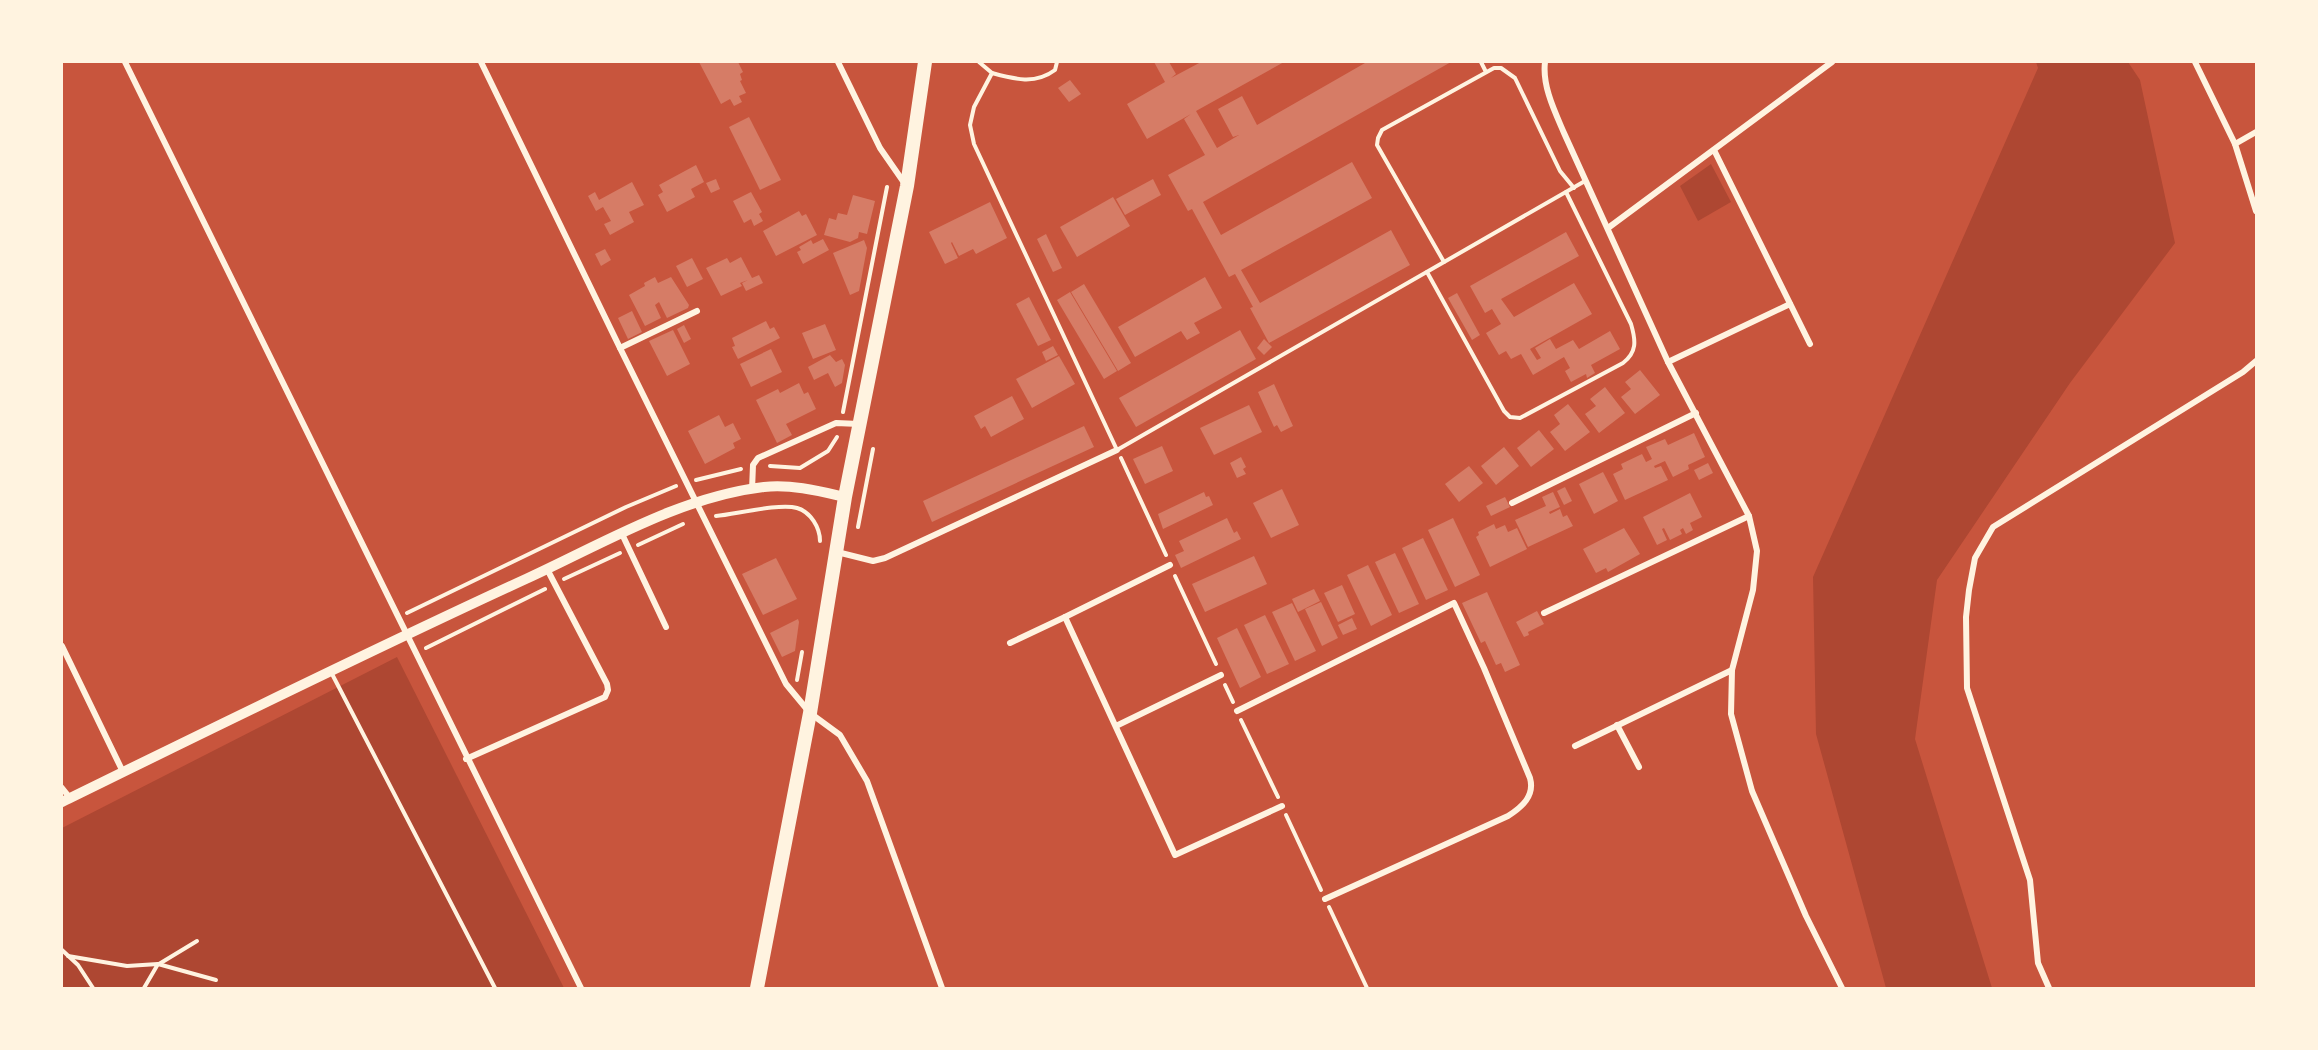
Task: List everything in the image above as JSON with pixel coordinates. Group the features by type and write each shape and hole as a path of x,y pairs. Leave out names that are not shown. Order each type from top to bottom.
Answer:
{"highway":[{"path":"757,988 810,714 845,497 907,186 925,62"}],"street":[{"path":"125,62 466,759 581,988"},
{"path":"481,62 786,684 810,714 840,735 867,781 942,988"},
{"path":"838,62 880,148 907,186"},
{"path":"1545,62 1544,70 1551,104 1668,362 1749,516 1757,551 1753,590 1732,670 1731,714 1752,791 1806,916 1842,988"},
{"path":"1608,228 1832,62"},
{"path":"2195,62 2235,144 2256,211"},
{"path":"2235,144 2256,132"},
{"path":"1714,150 1810,344"},
{"path":"1668,362 1790,304"},
{"path":"620,348 697,311"},
{"path":"2049,988 2038,963 2030,880 1967,688 1966,617 1975,558 1993,527 2243,372 2256,361"},
{"path":"1512,503 1695,413"},
{"path":"752,490 753,465 758,458 836,423 860,424"},
{"path":"837,552 873,561 885,558 1117,450"},
{"path":"62,788 66,800 406,634 695,502 765,487 799,488 845,497"},
{"path":"1544,613 1749,516"},
{"path":"622,534 666,627"},
{"path":"1010,643 1170,565"},
{"path":"466,759 605,697 608,690 607,684 547,569"},
{"path":"1237,711 1454,603 1530,778 1531,793 1518,810 1508,816 1325,899"},
{"path":"1065,617 1175,855 1282,806"},
{"path":"62,646 123,772"},
{"path":"1575,746 1732,670"},
{"path":"1116,726 1221,675"},
{"path":"1617,725 1639,767"}],"lane":[{"path":"979,62 992,73 1019,81 1044,78 1055,70 1057,62"},
{"path":"1481,62 1486,72"},
{"path":"1444,262 1377,146 1382,130 1486,72 1494,68 1501,68 1515,78 1560,171 1574,188"},
{"path":"992,73 974,107 970,125 974,144 1117,450 1586,181"},
{"path":"1427,272 1504,411 1510,417 1520,418 1623,363 1630,358 1635,345 1631,324 1566,192"},
{"path":"330,671 495,988"}],"path":[{"path":"843,412 887,188"},
{"path":"763,466 800,468 828,451 839,434"},
{"path":"695,480 741,469"},
{"path":"406,614 626,507 676,486"},
{"path":"716,516 785,507 799,508 819,528 819,549"},
{"path":"426,648 548,588"},
{"path":"797,681 802,648"},
{"path":"144,988 158,964 197,941"},
{"path":"62,950 90,981 93,988"},
{"path":"68,956 127,966 158,964 216,980"}],"shaded area":[{"path":"2036,62 2128,62 2140,80 2175,243 2070,383 1937,580 1915,739 1992,988 1886,988 1816,734 1813,577 2038,68"},
{"path":"1711,164 1731,202 1698,221 1680,186"},
{"path":"397,657 564,988 62,988 62,828"}],"building":[{"path":"699,62 738,62 743,72 740,74 742,80 740,81 746,93 739,96 742,102 734,106 730,99 721,104"},
{"path":"1154,62 1169,62 1176,74 1171,78 1201,62 1284,62 1196,111 1217,148 1239,135 1233,137 1218,109 1242,96 1257,125 1364,62 1451,62 1203,202 1221,235 1352,162 1372,198 1241,270 1260,303 1391,230 1410,265 1269,343 1235,274 1229,277 1192,209 1188,211 1168,175 1205,155 1184,119 1191,114 1147,139 1127,104 1165,82"},
{"path":"1070,80 1081,94 1069,102 1058,88"},
{"path":"749,117 781,180 760,190 729,127"},
{"path":"696,165 704,182 691,189 695,197 667,212 658,195 663,192 659,185"},
{"path":"716,179 720,189 711,193 706,183"},
{"path":"1153,179 1161,195 1125,215 1116,199"},
{"path":"632,182 644,205 629,212 634,222 610,235 604,224 611,221 603,207 596,211 588,196 595,192 599,200"},
{"path":"751,192 762,212 759,214 763,221 754,226 751,219 744,223 733,201"},
{"path":"853,195 875,201 867,234 859,232 858,238 850,242 824,235 829,218 836,220 838,213 847,215"},
{"path":"1113,197 1130,226 1077,257 1060,227"},
{"path":"990,202 1007,238 976,254 973,249 959,256 952,242 958,258 945,264 929,232"},
{"path":"799,211 802,216 806,214 817,235 776,256 763,231"},
{"path":"1566,232 1579,256 1501,299 1514,317 1574,283 1592,314 1530,349 1537,360 1541,358 1535,348 1550,339 1556,349 1573,340 1579,349 1610,331 1620,349 1591,365 1595,373 1587,378 1586,374 1571,382 1565,371 1570,368 1564,357 1533,375 1521,354 1511,359 1506,351 1499,355 1486,333 1501,324 1492,309 1485,313 1470,286"},
{"path":"1046,234 1062,268 1053,272 1037,239"},
{"path":"823,239 829,250 803,264 797,252 801,250 799,247 811,240 813,244"},
{"path":"864,240 867,248 859,291 850,295 833,253"},
{"path":"605,249 611,260 601,266 595,254"},
{"path":"741,257 752,278 759,275 763,283 746,291 742,283 748,280 740,283 742,286 721,296 706,268 727,258 730,263"},
{"path":"692,258 703,279 687,287 676,266"},
{"path":"655,277 658,283 671,277 689,305 688,308 667,318 659,302 655,305 661,318 645,326 629,295"},
{"path":"1205,277 1222,308 1194,323 1200,333 1187,340 1181,331 1135,357 1118,327"},
{"path":"1084,284 1131,363 1118,371 1071,292"},
{"path":"1070,292 1117,371 1104,379 1057,300"},
{"path":"1457,293 1480,335 1472,340 1448,298"},
{"path":"1029,297 1051,340 1038,346 1016,304"},
{"path":"632,311 642,332 628,339 618,318"},
{"path":"766,321 770,329 774,327 780,338 738,359 732,347 735,346 732,338"},
{"path":"825,324 836,350 813,359 802,333"},
{"path":"684,325 691,339 684,343 677,329"},
{"path":"673,330 690,364 667,376 649,341"},
{"path":"1240,330 1256,359 1136,427 1119,398"},
{"path":"1264,339 1272,347 1264,355 1257,348"},
{"path":"1053,346 1058,355 1046,361 1042,352"},
{"path":"771,349 782,372 751,387 740,364"},
{"path":"830,355 836,362 842,359 845,365 842,383 835,387 828,373 814,380 808,367"},
{"path":"1059,356 1075,384 1032,408 1016,379"},
{"path":"1640,370 1660,395 1635,414 1621,397 1631,389 1625,382"},
{"path":"799,383 804,394 808,392 816,409 786,424 792,435 777,443 756,400 778,389 780,393"},
{"path":"1274,384 1293,426 1281,432 1277,425 1274,427 1258,392"},
{"path":"1605,387 1625,413 1599,433 1585,414 1596,406 1590,399"},
{"path":"1012,396 1024,419 991,437 985,426 981,429 974,416"},
{"path":"1568,404 1590,432 1565,451 1550,432 1560,424 1554,415"},
{"path":"1249,405 1262,432 1214,455 1200,428"},
{"path":"719,415 725,427 733,423 741,439 733,443 735,448 705,464 688,431"},
{"path":"1084,426 1094,447 932,522 923,501"},
{"path":"1539,430 1554,449 1531,467 1517,448"},
{"path":"1694,433 1705,457 1688,465 1689,469 1673,477 1665,461 1654,466 1655,468 1661,466 1668,480 1625,500 1613,474 1623,469 1621,464 1642,454 1646,462 1652,459 1646,447 1665,439 1668,445"},
{"path":"1162,446 1173,471 1145,484 1133,459"},
{"path":"1504,447 1519,466 1496,485 1481,466"},
{"path":"1241,457 1246,467 1243,469 1246,474 1237,478 1230,463"},
{"path":"1708,463 1713,473 1699,480 1694,470"},
{"path":"1469,466 1483,483 1459,502 1445,484"},
{"path":"1603,472 1618,501 1594,514 1579,484"},
{"path":"1565,487 1572,501 1564,505 1557,491"},
{"path":"1282,489 1299,525 1271,538 1253,503"},
{"path":"1204,492 1206,497 1209,496 1213,505 1163,529 1158,514"},
{"path":"1553,492 1560,507 1549,512 1550,514 1560,509 1563,517 1567,515 1573,526 1528,547 1515,520 1546,506 1542,497"},
{"path":"1690,493 1702,517 1690,523 1693,530 1686,534 1683,528 1680,530 1682,534 1670,540 1664,528 1662,529 1667,540 1657,545 1643,517"},
{"path":"1505,497 1510,507 1491,516 1486,506"},
{"path":"1227,518 1234,533 1237,531 1241,539 1181,568 1175,555 1184,551 1179,541"},
{"path":"1453,518 1480,575 1455,587 1428,530"},
{"path":"1494,524 1496,529 1505,525 1508,532 1517,528 1527,549 1490,567 1476,537 1479,535 1478,532"},
{"path":"1624,528 1640,554 1608,572 1606,568 1596,573 1583,549"},
{"path":"1423,538 1448,590 1426,600 1402,548"},
{"path":"1395,553 1419,604 1399,613 1375,562"},
{"path":"1254,556 1267,584 1205,612 1192,584"},
{"path":"776,558 797,599 763,615 742,574"},
{"path":"1368,565 1392,615 1371,626 1347,575"},
{"path":"1342,585 1355,614 1338,622 1324,593"},
{"path":"1314,589 1320,601 1298,612 1292,599"},
{"path":"1487,592 1520,665 1505,672 1501,663 1496,665 1485,641 1481,643 1462,603"},
{"path":"1321,602 1338,638 1322,646 1305,609"},
{"path":"1292,603 1316,651 1295,661 1272,612"},
{"path":"1537,611 1544,624 1528,632 1529,635 1524,637 1516,622"},
{"path":"1265,615 1289,664 1267,674 1244,625"},
{"path":"1352,618 1357,629 1343,635 1338,625"},
{"path":"798,619 795,651 782,657 770,633"},
{"path":"1237,628 1261,677 1240,688 1217,638"}]}
